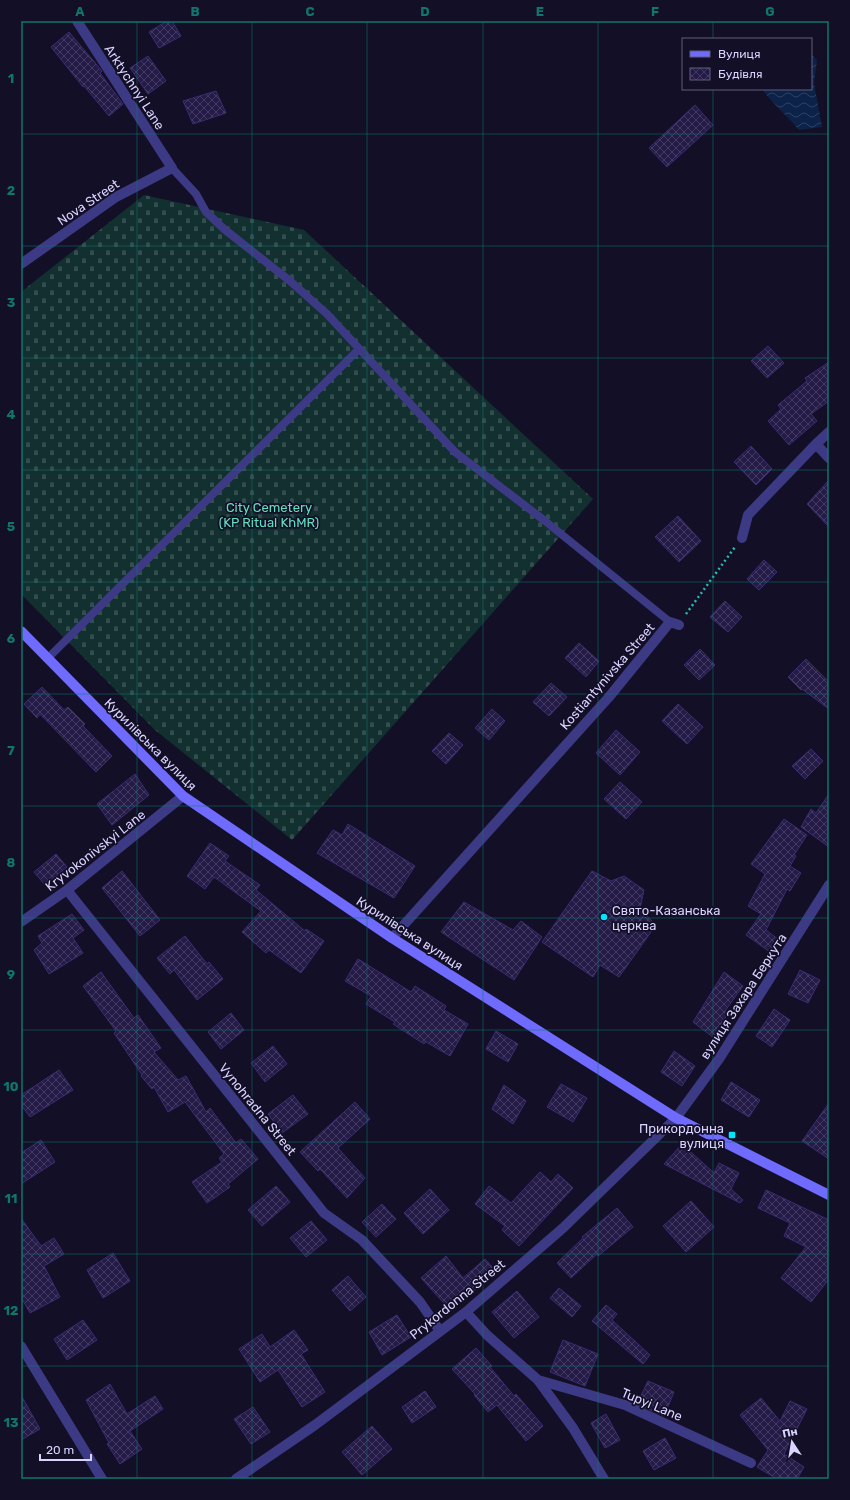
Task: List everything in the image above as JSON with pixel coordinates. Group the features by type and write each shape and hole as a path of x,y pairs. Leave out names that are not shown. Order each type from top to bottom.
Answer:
{"main road":[{"name":"Курилівська вулиця","path":"21,631 183,796 392,938 676,1118 829,1195"}],"street":[{"name":"Arktychnyi Lane","path":"76,21 172,168"},
{"name":"Nova Street","path":"21,264 116,197 172,168"},
{"path":"742,538 748,515 829,432"},
{"path":"816,444 829,458"},
{"name":"Kostiantynivska Street","path":"392,938 674,623"},
{"name":"Kryvokonivskyi Lane","path":"21,922 67,890 183,796"},
{"name":"вулиця Захара Беркута","path":"676,1118 719,1059 829,886"},
{"name":"Vynohradna Street","path":"67,890 324,1212 362,1240 420,1302 440,1331"},
{"name":"Prykordonna Street","path":"236,1479 315,1424 466,1312 563,1228 676,1118"},
{"path":"466,1312 487,1335 538,1380 573,1428 604,1479"},
{"path":"21,1346 102,1479"},
{"name":"Tupyi Lane","path":"538,1380 625,1405 751,1463"}],"lane":[{"path":"172,168 196,194 206,212 224,229 295,286 327,314 455,452 674,623"},
{"path":"48,659 359,349"}],"path":[{"path":"674,623 742,538"}],"green space":[{"name":"City Cemetery (KP Ritual KhMR)","path":"144,195 304,230 593,499 292,840 155,730 21,594 21,292"}],"water":[{"path":"812,55 817,60 814,83 822,127 799,130 763,90 812,90"}],"building":[{"path":"167,21 172,21 181,36 159,48 149,32"},
{"path":"69,32 102,71 100,73 123,104 109,116 84,86 83,87 51,47"},
{"path":"148,56 166,81 148,94 130,68"},
{"path":"216,91 226,113 193,124 183,101"},
{"path":"695,105 713,125 667,167 649,148"},
{"path":"768,346 784,363 767,378 751,361"},
{"path":"829,362 829,401 811,414 817,421 789,445 768,421 781,409 778,405 807,381 805,378"},
{"path":"751,446 772,469 756,485 734,462"},
{"path":"829,480 829,527 807,504"},
{"path":"678,516 701,541 679,562 655,537"},
{"path":"764,560 777,572 759,590 747,579"},
{"path":"725,601 742,617 728,632 710,617"},
{"path":"579,643 599,661 586,677 565,658"},
{"path":"700,649 715,665 699,680 684,665"},
{"path":"806,659 829,682 829,709 802,689 801,690 788,677"},
{"path":"551,683 567,697 549,716 533,702"},
{"path":"42,687 64,710 68,707 85,724 83,726 112,756 96,772 40,714 37,718 24,704"},
{"path":"678,704 703,727 687,744 662,721"},
{"path":"492,709 505,721 489,740 475,728"},
{"path":"616,730 640,752 620,775 596,753"},
{"path":"449,733 463,745 446,764 432,751"},
{"path":"811,749 823,761 805,779 792,766"},
{"path":"135,774 149,795 112,825 97,804"},
{"path":"620,782 642,802 626,819 604,799"},
{"path":"829,794 829,847 801,827 811,809 816,813"},
{"path":"784,819 807,835 794,855 796,856 790,866 801,873 790,891 787,889 766,930 779,940 770,952 746,935 761,914 748,906 765,874 751,864"},
{"path":"348,824 415,866 394,898 317,853 333,830 342,835"},
{"path":"210,843 229,856 225,861 260,885 256,890 305,931 306,929 324,941 301,973 269,950 266,953 242,932 261,911 214,877 205,889 187,876"},
{"path":"56,854 67,867 45,885 34,872"},
{"path":"122,871 160,920 140,936 102,888"},
{"name":"Свято-Казанська церква","path":"592,871 611,881 624,876 644,890 640,909 656,925 619,977 600,965 593,977 542,942"},
{"path":"464,902 513,930 521,921 542,937 514,980 441,932"},
{"path":"72,914 84,930 73,938 83,953 49,974 34,950 42,943 38,936"},
{"path":"185,936 207,964 209,962 223,979 197,1000 174,970 170,974 157,958"},
{"path":"358,959 411,992 415,986 446,1006 444,1010 468,1024 450,1056 426,1042 424,1044 393,1024 395,1022 366,1004 371,996 345,981"},
{"path":"800,970 820,980 808,1003 788,994"},
{"path":"101,972 134,1018 138,1015 161,1048 154,1052 178,1080 186,1076 206,1112 210,1108 236,1143 241,1139 258,1159 228,1184 230,1187 207,1203 192,1182 222,1162 219,1158 224,1154 185,1102 168,1112 154,1087 152,1089 141,1076 142,1075 114,1033 116,1031 83,986"},
{"path":"724,972 743,986 725,1011 728,1013 714,1038 693,1022"},
{"path":"774,1009 790,1020 772,1047 756,1036"},
{"path":"231,1013 244,1030 221,1049 208,1032"},
{"path":"496,1031 518,1044 508,1062 486,1049"},
{"path":"273,1046 287,1064 265,1082 251,1063"},
{"path":"674,1051 695,1066 682,1086 661,1072"},
{"path":"59,1070 73,1090 30,1117 21,1105 21,1095"},
{"path":"731,1082 760,1100 749,1117 721,1100"},
{"path":"561,1084 587,1098 573,1122 547,1107"},
{"path":"504,1085 526,1101 513,1124 492,1109"},
{"path":"293,1095 308,1114 282,1133 268,1114"},
{"path":"355,1102 370,1119 338,1148 365,1178 347,1198 320,1169 318,1171 300,1152"},
{"path":"829,1103 829,1159 802,1141"},
{"path":"41,1140 55,1162 21,1184 21,1153"},
{"path":"682,1144 714,1173 719,1163 739,1173 731,1189 743,1200 740,1203 664,1164"},
{"path":"540,1172 551,1182 558,1174 573,1188 519,1246 502,1230 505,1226 475,1204 489,1186 511,1203"},
{"path":"276,1186 290,1202 262,1226 248,1210"},
{"path":"430,1189 449,1210 423,1234 404,1213"},
{"path":"766,1190 829,1220 829,1279 811,1302 781,1278 806,1247 784,1236 790,1223 758,1208"},
{"path":"691,1201 714,1227 686,1252 663,1226"},
{"path":"382,1204 396,1219 376,1237 362,1222"},
{"path":"617,1208 633,1227 598,1256 597,1254 571,1278 557,1263 583,1238 582,1237"},
{"path":"21,1218 41,1246 54,1238 64,1254 44,1266 60,1297 30,1313 21,1297"},
{"path":"311,1221 327,1240 306,1257 290,1238"},
{"path":"113,1253 130,1281 103,1298 87,1270"},
{"path":"446,1256 463,1278 485,1259 496,1271 451,1311 421,1278"},
{"path":"348,1276 366,1297 350,1311 332,1290"},
{"path":"559,1288 581,1306 572,1317 550,1298"},
{"path":"517,1291 539,1317 514,1338 492,1312"},
{"path":"606,1305 617,1314 612,1320 650,1355 643,1364 592,1321"},
{"path":"397,1315 411,1337 382,1355 369,1332"},
{"path":"83,1320 97,1340 67,1360 54,1339"},
{"path":"294,1330 308,1350 301,1354 325,1392 302,1407 278,1370 260,1382 239,1349 262,1334 270,1347"},
{"path":"563,1340 598,1354 585,1386 550,1372"},
{"path":"476,1348 492,1366 490,1367 514,1396 516,1394 543,1426 526,1441 497,1405 488,1412 474,1395 475,1394 452,1369"},
{"path":"648,1381 674,1392 664,1416 637,1404"},
{"path":"110,1384 127,1414 155,1396 163,1409 130,1431 142,1449 120,1464 107,1444 109,1443 86,1400"},
{"path":"425,1391 436,1407 412,1423 402,1407"},
{"path":"21,1395 40,1429 21,1440"},
{"path":"761,1398 780,1421 790,1401 807,1409 784,1454 804,1467 797,1479 777,1479 757,1467 768,1450 740,1415"},
{"path":"253,1407 270,1432 251,1444 234,1419"},
{"path":"606,1414 620,1440 605,1448 591,1423"},
{"path":"372,1426 392,1449 362,1475 342,1452"},
{"path":"665,1438 676,1458 654,1470 643,1451"}],"place":[{"name":"Свято-Казанська церква","path":"604,917"},
{"name":"Прикордонна вулиця","path":"732,1135"}]}
